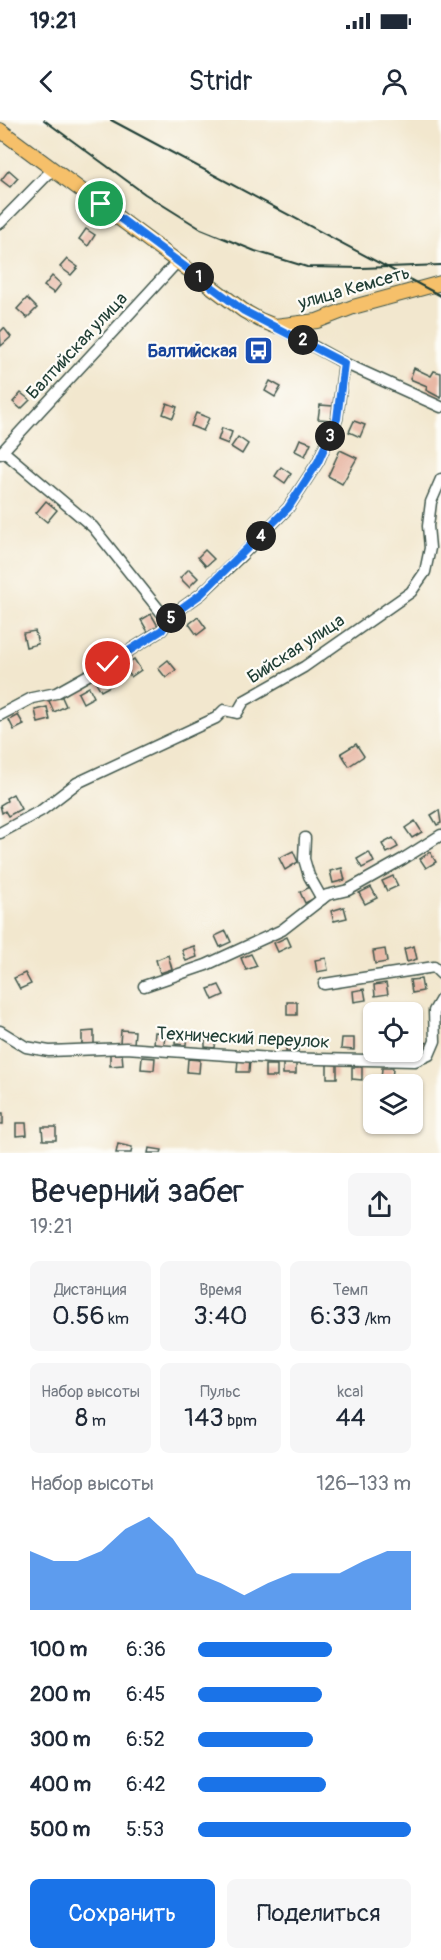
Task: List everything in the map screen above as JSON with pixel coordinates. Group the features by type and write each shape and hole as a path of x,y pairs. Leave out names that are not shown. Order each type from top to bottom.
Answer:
{"main road":[{"path":"0,130 244,311 275,326"},
{"name":"улица Кемсеть","path":"275,326 317,321 352,307 441,283"}],"street":[{"path":"0,223 53,169"},
{"name":"Балтийская улица","path":"2,448 178,261"},
{"path":"275,326 344,363 441,407"},
{"path":"0,715 32,698 56,693 162,630 172,615 201,594 288,508 318,462 337,419 344,363"},
{"path":"2,448 93,527 168,621"},
{"name":"Бийская улица","path":"0,833 42,810 77,783 216,718 224,710 237,713 244,701 304,667 411,592 425,572 430,548 428,526 431,502 441,479"},
{"path":"144,986 206,965 282,930 327,896 348,890 441,835"},
{"path":"305,838 304,859 309,876 322,899"},
{"path":"324,984 434,967 441,974"},
{"name":"Технический переулок","path":"0,1031 26,1047 50,1051 126,1048 271,1058 415,1061 429,1055 435,1041 434,1011 441,999"}],"building":[{"path":"9,170 18,178 10,187 1,180"},
{"path":"86,229 95,235 88,246 79,239"},
{"path":"67,259 78,267 71,275 60,267"},
{"path":"52,276 61,284 54,293 44,286"},
{"path":"27,298 37,308 27,318 17,309"},
{"path":"4,328 11,337 1,346 0,332"},
{"path":"414,368 431,376 434,371 441,373 441,398 426,390 427,386 410,379"},
{"path":"270,381 281,387 275,397 265,391"},
{"path":"21,393 30,400 21,409 13,402"},
{"path":"167,403 177,407 173,418 163,414"},
{"path":"320,405 333,406 332,420 318,419"},
{"path":"196,413 209,418 203,431 191,426"},
{"path":"354,421 365,425 360,437 349,432"},
{"path":"222,428 232,432 228,444 218,440"},
{"path":"238,437 248,444 242,454 231,447"},
{"path":"300,439 311,443 305,456 295,451"},
{"path":"340,450 357,458 342,484 328,476"},
{"path":"281,467 291,474 285,483 275,476"},
{"path":"46,501 57,510 47,522 36,513"},
{"path":"205,550 214,559 206,566 198,557"},
{"path":"189,569 198,578 189,587 180,578"},
{"path":"151,614 158,626 148,632 141,620"},
{"path":"198,617 206,628 197,635 189,624"},
{"path":"35,631 38,644 26,647 23,633"},
{"path":"134,659 141,670 131,677 124,665"},
{"path":"168,660 176,670 166,678 158,668"},
{"path":"107,675 112,685 101,691 96,682"},
{"path":"89,687 94,697 83,703 78,693"},
{"path":"61,695 66,706 54,712 49,701"},
{"path":"47,707 50,720 38,723 35,710"},
{"path":"18,715 24,725 14,730 9,720"},
{"path":"356,744 364,756 349,766 341,753"},
{"path":"13,794 21,809 8,816 5,811 2,813 0,805"},
{"path":"439,810 441,823 437,825 431,815"},
{"path":"415,821 422,832 412,838 405,828"},
{"path":"393,838 398,847 387,853 382,844"},
{"path":"293,851 298,862 285,870 279,858"},
{"path":"369,852 374,862 362,868 357,859"},
{"path":"430,852 436,862 426,868 420,859"},
{"path":"342,868 345,880 333,883 330,871"},
{"path":"393,876 398,886 387,891 382,881"},
{"path":"310,887 315,898 305,903 300,892"},
{"path":"371,887 377,898 365,904 359,893"},
{"path":"344,907 347,918 334,921 331,911"},
{"path":"226,931 231,942 220,947 215,936"},
{"path":"287,937 291,946 278,952 274,943"},
{"path":"194,946 197,957 186,961 182,950"},
{"path":"414,946 417,959 407,962 404,949"},
{"path":"385,949 387,962 375,964 373,951"},
{"path":"251,954 257,966 246,970 241,958"},
{"path":"168,955 172,969 160,973 156,960"},
{"path":"326,958 328,970 317,972 315,960"},
{"path":"25,973 31,984 20,989 14,978"},
{"path":"421,979 423,991 412,993 410,980"},
{"path":"386,983 388,994 375,996 374,985"},
{"path":"219,985 224,995 213,1000 208,989"},
{"path":"364,989 366,1000 354,1002 353,991"},
{"path":"287,1002 297,1002 297,1015 287,1015"},
{"path":"121,1030 135,1031 134,1044 120,1043"},
{"path":"94,1031 94,1044 82,1044 82,1032"},
{"path":"176,1031 187,1032 186,1045 175,1044"},
{"path":"155,1032 165,1033 164,1045 154,1044"},
{"path":"205,1035 216,1036 215,1048 205,1047"},
{"path":"342,1038 354,1038 354,1050 341,1049"},
{"path":"286,1039 299,1039 298,1052 286,1052"},
{"path":"423,1041 430,1044 425,1056 423,1055"},
{"path":"110,1054 122,1054 123,1065 110,1066"},
{"path":"142,1057 155,1058 154,1070 141,1069"},
{"path":"188,1059 200,1060 199,1073 187,1072"},
{"path":"238,1059 250,1059 249,1072 237,1072"},
{"path":"283,1063 296,1063 296,1074 283,1074"},
{"path":"327,1064 337,1065 337,1078 327,1078"},
{"path":"265,1065 277,1065 277,1077 265,1077"},
{"path":"352,1067 362,1067 362,1080 352,1079"},
{"path":"382,1068 393,1068 393,1074 382,1074"},
{"path":"0,1113 3,1113 3,1124 0,1124"},
{"path":"16,1123 26,1123 27,1135 16,1136"},
{"path":"42,1127 56,1127 56,1140 43,1140"},
{"path":"118,1144 132,1147 131,1153 116,1153"},
{"path":"149,1148 162,1150 161,1153 148,1153"}],"railway":[{"path":"44,120 145,194 201,229 255,251 307,267 362,268 441,265"},
{"path":"111,120 441,296"}],"place":[{"name":"Балтийская","path":"258,351"}],"route":[{"path":"101,204 244,311 344,363 337,419 318,462 288,508 201,594 172,615 162,630 108,664"}]}
